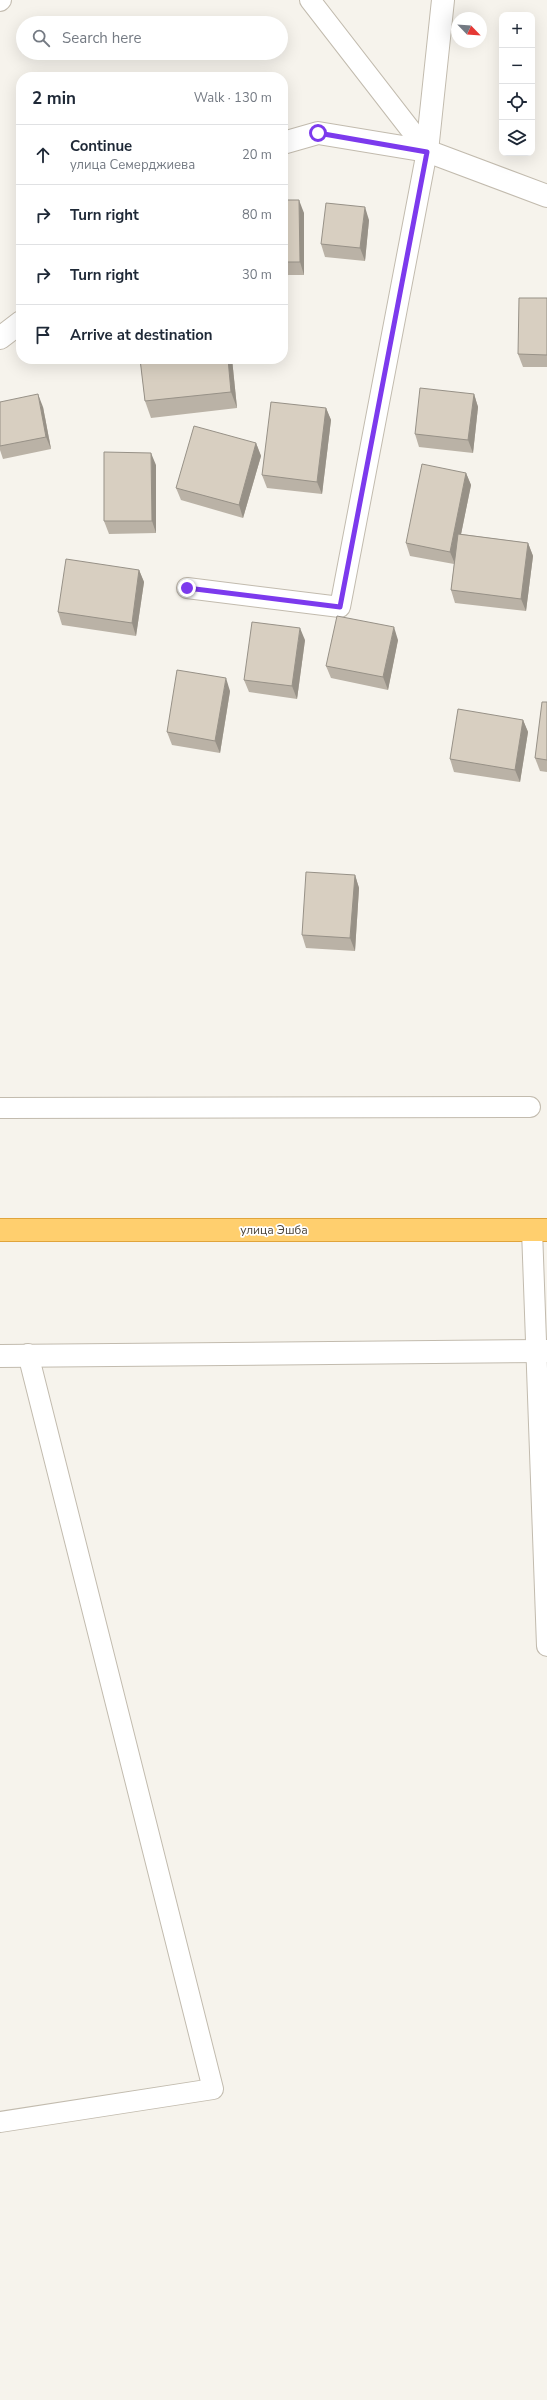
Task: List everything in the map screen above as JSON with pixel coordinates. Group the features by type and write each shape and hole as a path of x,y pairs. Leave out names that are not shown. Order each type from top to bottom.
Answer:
{"highway":[{"name":"улица Эшба","path":"0,1230 539,1230"}],"street":[{"path":"427,152 443,0"},
{"path":"288,142 318,133 427,152 547,196"},
{"path":"0,338 16,326"},
{"path":"0,1356 28,1354 541,1351"}],"lane":[{"path":"187,588 340,607 427,152 310,0"},
{"path":"0,1108 530,1107"},
{"path":"539,1230 547,1646"},
{"path":"0,2122 213,2088 28,1354"}],"building":[{"path":"288,200 299,200 300,262 288,262"},
{"path":"326,203 365,207 360,248 321,244"},
{"path":"519,298 547,298 547,355 518,354"},
{"path":"141,364 228,364 231,392 145,401"},
{"path":"420,388 474,394 468,440 415,434"},
{"path":"38,394 46,437 0,446 0,402"},
{"path":"271,402 326,408 317,482 262,475"},
{"path":"194,426 256,443 239,505 176,488"},
{"path":"104,452 151,453 152,521 104,521"},
{"path":"422,464 466,473 450,552 406,543"},
{"path":"458,534 528,543 521,599 451,590"},
{"path":"66,559 139,570 132,623 58,612"},
{"path":"337,616 394,627 383,677 326,666"},
{"path":"252,622 300,628 292,686 244,680"},
{"path":"177,670 226,678 215,741 167,732"},
{"path":"542,702 547,702 547,760 535,758"},
{"path":"458,709 523,720 515,770 450,759"},
{"path":"306,872 355,875 350,938 302,935"}],"route":[{"path":"187,588 340,607 427,152 318,133"}]}
